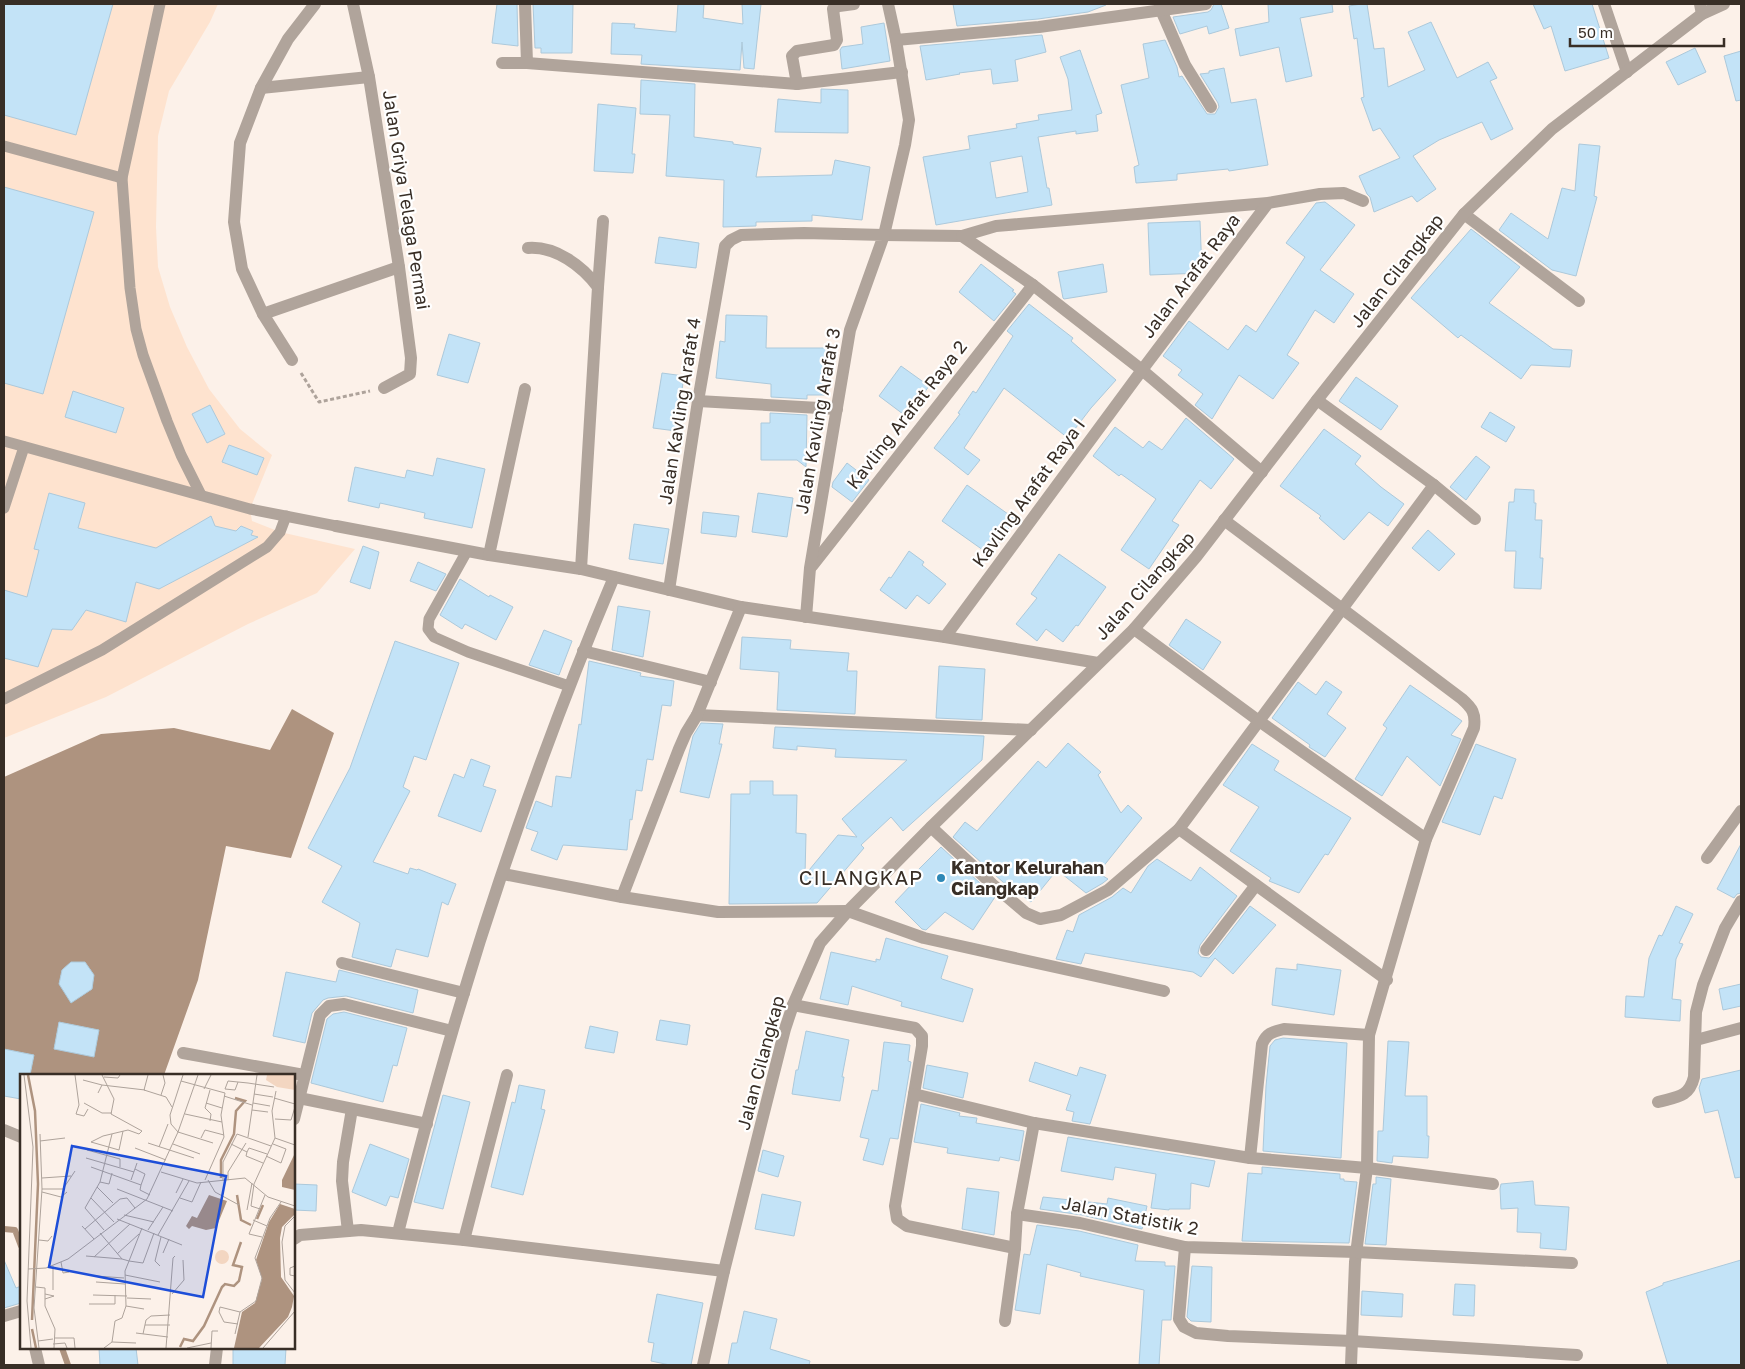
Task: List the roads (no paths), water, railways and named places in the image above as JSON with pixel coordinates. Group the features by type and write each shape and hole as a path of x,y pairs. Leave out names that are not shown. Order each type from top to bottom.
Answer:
{"street":[{"path":"292,360 263,314 242,269 234,222 240,144 261,88 288,39 315,4"},
{"name":"Jalan Griya Telaga Permai","path":"353,4 369,77 399,267 411,358 410,374 384,388"},
{"path":"526,4 527,63"},
{"path":"796,84 792,56 794,53 834,45 837,40 833,9 839,6 854,4"},
{"name":"Jalan Kavling Arafat 3","path":"806,617 810,568 850,330 884,236 909,120 902,72 888,4"},
{"path":"896,40 1039,27 1206,4"},
{"path":"1604,4 1627,72"},
{"name":"Jalan Cilangkap","path":"703,1365 724,1272 785,1029 793,1005 820,943 848,911 931,827 1134,628 1196,557 1464,214 1552,129 1627,72 1701,9 1724,4"},
{"path":"1161,10 1184,65 1211,107"},
{"path":"502,63 527,63 796,84 902,72"},
{"path":"261,88 369,77"},
{"path":"884,236 962,236 996,226 1268,203 1320,194 1344,193 1363,201"},
{"name":"Jalan Arafat Raya","path":"1142,370 1268,203"},
{"path":"1464,214 1579,301"},
{"path":"580,569 603,221"},
{"name":"Jalan Kavling Arafat 4","path":"669,590 698,401 725,246 731,240 741,235 884,236"},
{"path":"962,236 1033,285 1142,370 1262,472"},
{"path":"528,248 539,247 557,254 589,275 598,287"},
{"path":"263,314 399,267"},
{"name":"Kavling Arafat Raya 2","path":"810,568 1033,285"},
{"name":"Kavling Arafat Raya I","path":"945,637 1142,370"},
{"path":"489,555 525,389"},
{"path":"1317,400 1434,485 1475,519"},
{"path":"698,401 837,409"},
{"path":"931,827 1026,913 1040,919 1061,914 1108,890 1179,829 1434,485"},
{"path":"1224,520 1462,698 1473,710 1476,718 1474,728 1426,839 1369,1035 1367,1168 1356,1252 1351,1365"},
{"path":"336,526 489,555 580,569 741,607 945,637 1098,663"},
{"path":"398,1233 452,1031 503,874 569,686 614,577"},
{"path":"622,896 679,748 697,715 741,607"},
{"path":"1134,628 1259,722 1426,839"},
{"path":"583,652 711,682"},
{"path":"697,715 1031,730"},
{"path":"1707,858 1741,811"},
{"path":"1179,829 1386,980"},
{"path":"503,874 718,912 848,911 924,938 1164,991"},
{"path":"1206,950 1256,885"},
{"path":"1658,1102 1685,1094 1692,1087 1694,1078 1696,1012 1703,985 1725,928 1741,901"},
{"path":"342,963 464,993"},
{"path":"295,1114 320,1015 329,1006 344,1004 452,1031"},
{"path":"793,1005 915,1028 922,1036 922,1046 895,1206 897,1219 908,1226 1015,1248"},
{"path":"1696,1040 1741,1028"},
{"path":"1250,1158 1262,1044 1266,1036 1271,1032 1284,1029 1369,1035"},
{"path":"183,1052 304,1075"},
{"path":"464,1240 507,1076"},
{"path":"914,1094 1034,1123 1250,1158 1367,1168 1493,1184"},
{"path":"298,1098 426,1124"},
{"path":"348,1231 342,1181 343,1162 352,1109"},
{"path":"1005,1320 1015,1248 1017,1214 1034,1123"},
{"path":"4,1130 20,1137"},
{"name":"Jalan Statistik 2","path":"1017,1214 1095,1226 1185,1247 1356,1252 1572,1264"},
{"path":"295,1238 300,1236 361,1230 464,1240 724,1272"},
{"path":"1185,1247 1179,1319 1184,1327 1196,1333 1576,1355"},
{"path":"4,1316 20,1311"},
{"path":"35,1349 39,1365"},
{"path":"215,1365 217,1349"}],"lane":[{"path":"160,4 122,178 130,288 136,329 143,355 167,421 201,495"},
{"path":"4,146 122,178"},
{"path":"4,441 250,509 336,526"},
{"path":"4,508 24,447"},
{"path":"4,699 102,650 267,547 280,532 286,516"},
{"path":"468,551 429,618 428,629 434,637 468,652 569,686"}],"waterway":[{"path":"4,1229 15,1230 20,1243"},
{"path":"62,1349 68,1365"}],"place":[{"name":"Kantor Kelurahan Cilangkap","path":"941,878"}],"district":[{"name":"CILANGKAP","path":"861,878"}]}
